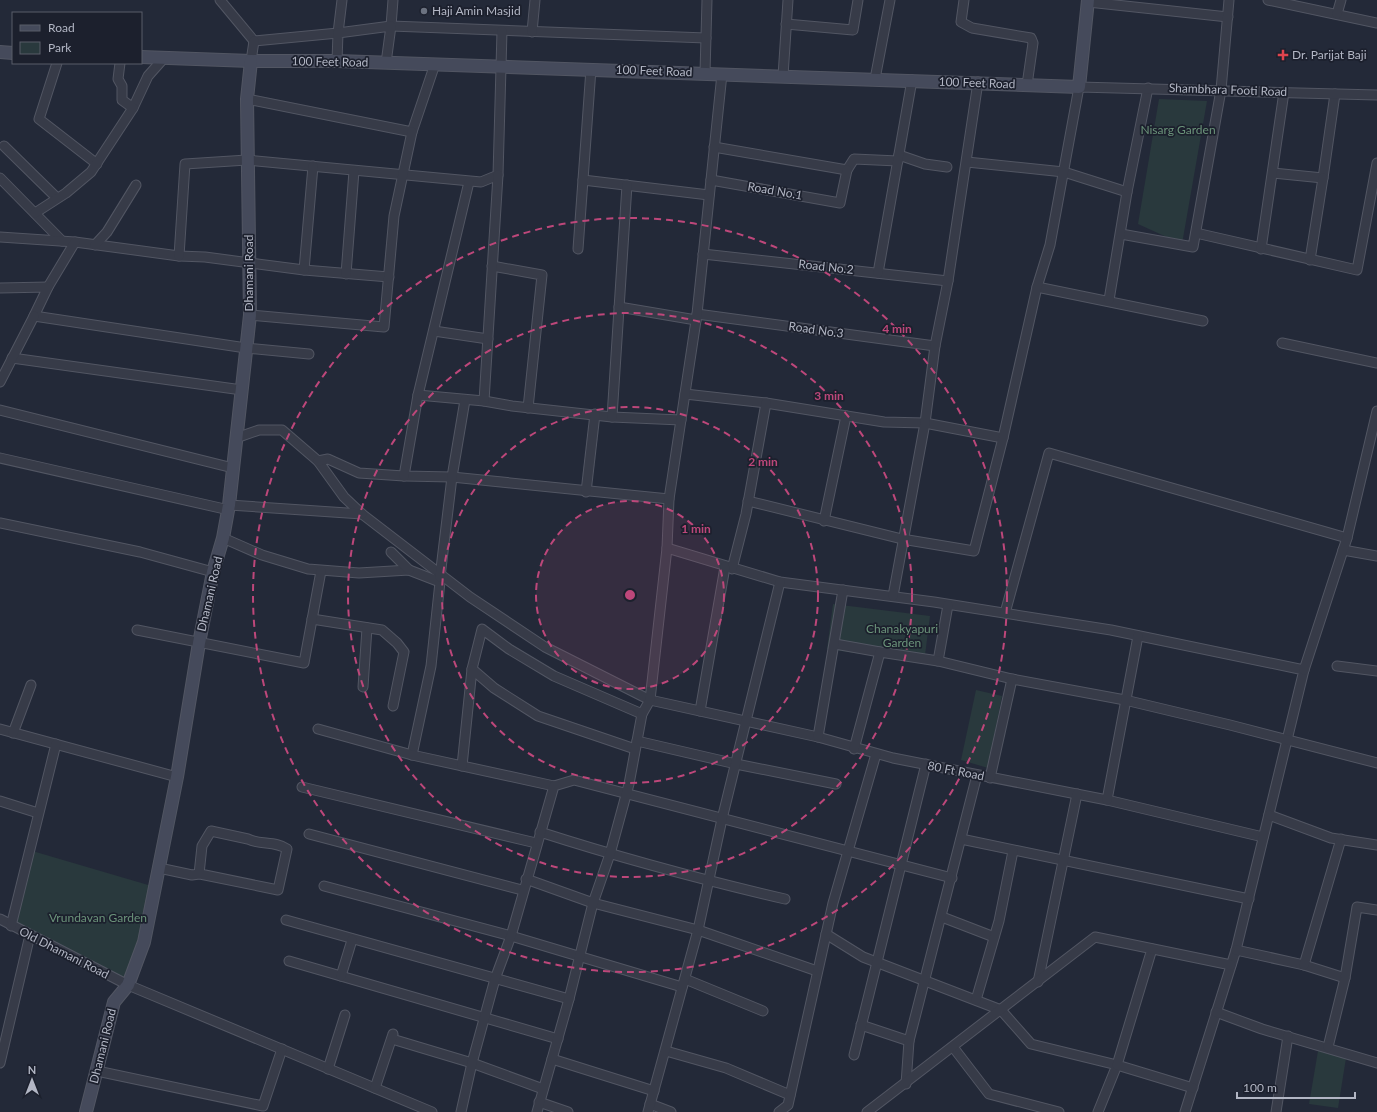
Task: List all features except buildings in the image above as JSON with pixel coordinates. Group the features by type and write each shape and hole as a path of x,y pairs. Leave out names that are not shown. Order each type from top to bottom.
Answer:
{"main road":[{"path":"1078,87 1088,1"},
{"path":"0,52 12,53"},
{"name":"100 Feet Road","path":"142,57 251,61 337,61 500,66 978,82 1078,87"},
{"name":"Dhamani Road","path":"86,1112 114,1002 128,985 144,942 177,777 199,643 213,572 223,538 229,508 250,315 247,99 251,61"}],"street":[{"path":"220,0 254,41 251,61"},
{"path":"337,61 338,33 342,0"},
{"path":"386,63 393,0"},
{"path":"532,32 535,0"},
{"path":"705,73 707,0"},
{"path":"783,76 788,0"},
{"path":"786,24 853,30 858,0"},
{"path":"875,79 890,0"},
{"path":"964,0 961,22 972,28 1031,38 1033,43 1027,85"},
{"path":"1121,234 1193,247 1221,90 1229,0"},
{"path":"1268,0 1287,2 1377,23"},
{"path":"1337,14 1341,0"},
{"path":"1088,1 1228,17"},
{"path":"254,41 391,26 706,38"},
{"path":"484,401 498,175 502,31"},
{"path":"35,213 56,198 66,193 91,172 133,108 148,76 164,58"},
{"path":"57,64 39,120 97,164"},
{"path":"120,64 118,79 122,86 122,100 133,108"},
{"path":"250,315 384,326 394,216 412,132 435,64"},
{"path":"578,249 590,69"},
{"path":"537,1112 569,999 578,956 593,902 610,854 626,795 642,714 650,700 667,548 669,500 696,317 722,74"},
{"path":"878,273 912,80"},
{"path":"892,596 925,423 935,346 948,281 978,82"},
{"path":"748,500 824,521 902,540 974,551 1003,438 1037,287 1050,245 1078,87"},
{"name":"Shambhara Footi Road","path":"1078,87 1377,95"},
{"path":"1109,300 1127,192 1148,88"},
{"path":"1261,249 1284,92"},
{"path":"1310,260 1335,94"},
{"path":"247,99 412,132"},
{"path":"4,146 56,198"},
{"path":"714,147 847,170 854,159 898,158 947,167"},
{"path":"179,256 185,164 247,160 469,182 481,182 498,175"},
{"path":"967,162 1064,172 1127,192"},
{"path":"1196,233 1357,270 1377,163"},
{"path":"304,270 313,166"},
{"name":"Road No.1","path":"711,180 840,203 847,170"},
{"path":"346,274 354,171"},
{"path":"1273,173 1323,178"},
{"path":"0,178 62,241"},
{"path":"583,180 709,195"},
{"path":"404,476 418,395 469,182"},
{"path":"95,245 107,232 136,185"},
{"path":"612,417 627,185"},
{"path":"0,237 75,242 179,256 205,257 304,270 389,277"},
{"path":"0,382 48,287 75,242"},
{"name":"Road No.2","path":"703,254 948,281"},
{"path":"492,266 542,276 528,408"},
{"path":"0,288 48,287"},
{"path":"1037,287 1109,300 1148,310 1203,321"},
{"name":"Road No.3","path":"619,307 935,346"},
{"path":"34,316 246,348 310,354"},
{"path":"434,331 488,339"},
{"path":"1282,343 1377,363"},
{"path":"12,358 242,390"},
{"path":"685,394 766,403 884,422 925,423 1003,438"},
{"path":"418,395 484,401 528,408 612,417 681,420"},
{"path":"412,755 431,666 452,477 465,400"},
{"path":"700,711 729,568 748,500 766,403"},
{"path":"0,410 233,468"},
{"path":"1185,1112 1236,950 1304,670 1347,538 1377,411"},
{"path":"586,492 595,414"},
{"path":"824,521 846,416"},
{"name":"80 Ft Road","path":"236,438 259,430 282,430 318,461 344,497 362,514 440,578 545,647 650,700 818,737 854,749 876,754 990,778 1107,800 1263,837"},
{"path":"1005,613 1049,453 1347,538"},
{"path":"0,458 229,508 362,514"},
{"path":"318,461 328,459 359,473 452,477 669,500"},
{"path":"0,522 140,552 213,572"},
{"path":"223,538 262,555 308,569 358,573 409,570 440,578"},
{"path":"667,548 729,568 780,582 892,596 1005,613 1138,636 1304,670"},
{"path":"1343,550 1377,556"},
{"path":"391,552 409,570"},
{"path":"137,630 304,662 321,571"},
{"path":"671,1112 649,1108 666,1051 698,930 722,818 747,722 780,582"},
{"path":"818,737 844,590"},
{"path":"938,661 948,605"},
{"path":"312,619 382,630 397,643 404,652 393,706"},
{"path":"363,687 367,628"},
{"path":"462,766 472,668 482,629 509,650 554,676 642,714"},
{"path":"1107,800 1138,636"},
{"path":"835,644 938,661 1012,678 1125,700 1230,725 1377,763"},
{"path":"854,749 880,652"},
{"path":"1337,666 1377,671"},
{"path":"472,668 494,688 538,716 636,745 836,784"},
{"path":"990,778 1012,678"},
{"path":"13,733 31,685"},
{"path":"0,729 177,777"},
{"path":"318,729 412,755 554,786 574,780 626,795 722,818 952,878"},
{"path":"11,926 56,744"},
{"path":"780,1112 788,1104 826,934 876,754"},
{"path":"854,1055 926,764"},
{"path":"906,1084 910,1041 977,775"},
{"path":"462,1112 472,1063 495,979 511,936 522,890 554,786"},
{"path":"302,787 536,843"},
{"path":"1038,982 1077,794"},
{"path":"0,801 38,813"},
{"path":"1269,815 1331,838 1377,845"},
{"path":"159,868 192,875 199,874 202,846 210,831 253,841 282,845 287,849 278,890 200,874"},
{"path":"540,832 610,854 708,881 785,899"},
{"path":"309,834 522,890"},
{"path":"1304,964 1341,839"},
{"path":"961,840 1249,899"},
{"path":"976,1000 994,937 1013,851"},
{"path":"526,879 593,902 698,930 817,971"},
{"path":"324,886 511,936 578,956 683,983 763,1011"},
{"path":"1328,1047 1345,978 1357,907 1377,910"},
{"path":"942,917 994,937"},
{"name":"Old Dhamani Road","path":"0,919 30,936 128,985 432,1112"},
{"path":"286,920 352,940 569,999"},
{"path":"826,934 863,957 1001,1010 1031,1044 1116,1065 1192,1088"},
{"path":"0,1063 30,936"},
{"path":"868,1112 1095,937 1231,965"},
{"path":"341,976 352,940"},
{"path":"1098,1112 1116,1065 1152,949"},
{"path":"1236,950 1304,964 1345,978"},
{"path":"289,961 558,1039"},
{"path":"1216,1012 1377,1063"},
{"path":"328,1069 345,1015"},
{"path":"861,1025 910,1041"},
{"path":"375,1088 393,1036 543,1089"},
{"path":"1276,1112 1288,1036"},
{"path":"954,1047 989,1094 1059,1112"},
{"path":"97,1070 262,1109 282,1049"},
{"path":"666,1051 726,1068 790,1095"},
{"path":"552,1058 654,1091"},
{"path":"540,1102 568,1112"}],"green space":[{"name":"Nisarg Garden","path":"1159,99 1207,101 1182,244 1138,224"},
{"name":"Chanakyapuri Garden","path":"833,604 930,616 924,663 827,649"},
{"path":"976,690 1002,696 988,768 961,760"},
{"name":"Vrundavan Garden","path":"29,850 155,887 128,985 11,926"},
{"path":"1318,1051 1346,1058 1338,1108 1309,1104"}],"place":[{"name":"Haji Amin Masjid","path":"424,11"},
{"name":"Dr. Parijat Baji","path":"1283,55"}]}
